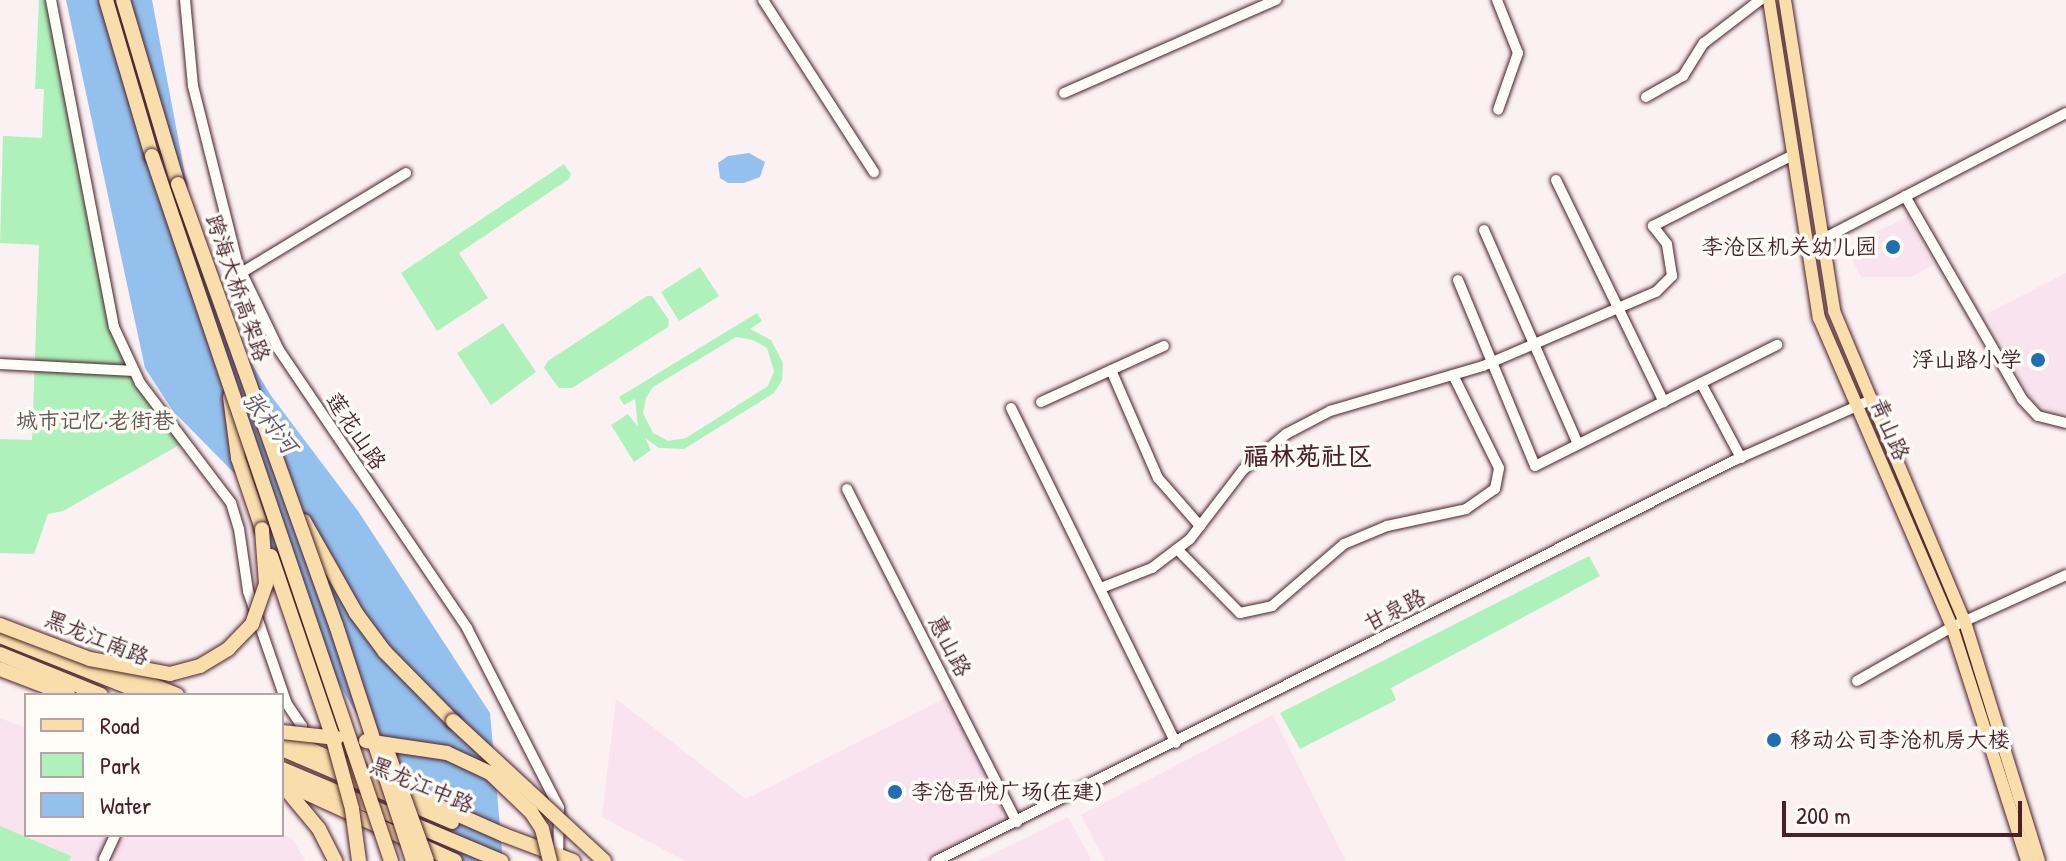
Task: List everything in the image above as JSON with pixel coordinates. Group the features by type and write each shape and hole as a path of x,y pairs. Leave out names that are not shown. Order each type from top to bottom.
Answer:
{"highway":[{"name":"跨海大桥高架路","path":"106,0 127,79 228,385 391,861"},
{"name":"跨海大桥高架路","path":"123,0 178,184 336,625 413,861"},
{"path":"228,385 238,458 328,722 352,809 359,861"},
{"path":"283,483 336,580 385,652 431,700 604,861"},
{"path":"90,659 170,674 200,666 228,649 252,624 266,584 262,529"},
{"path":"0,623 186,693"},
{"name":"黑龙江南路","path":"0,623 172,693"},
{"path":"336,625 375,716 427,861"},
{"path":"0,636 143,693"},
{"path":"0,654 96,693"},
{"path":"0,669 63,693"},
{"path":"284,734 400,745 469,761 490,773 522,800 542,829 557,860"},
{"path":"284,735 310,749"},
{"name":"黑龙江中路","path":"310,749 557,860"},
{"name":"黑龙江中路","path":"284,750 557,860"},
{"name":"黑龙江中路","path":"284,770 501,861"},
{"path":"284,785 455,861"},
{"path":"284,786 319,829 335,861"},
{"path":"363,802 478,861"}],"main road":[{"name":"青山路","path":"1769,0 1791,156 1819,318 1952,627 2027,861"},
{"name":"青山路","path":"1785,0 1834,311 1965,622 2039,861"}],"street":[{"path":"51,0 114,327 134,371 175,433 208,470 231,503 239,529 248,591 283,693"},
{"name":"莲花山路","path":"185,0 193,86 241,273 279,350 467,628 559,808 557,860"},
{"path":"763,0 874,172"},
{"path":"1064,93 1276,0"},
{"path":"1497,0 1518,53 1498,110"},
{"path":"1646,97 1683,76 1704,43 1760,0"},
{"path":"1821,240 2064,119"},
{"path":"1101,588 1152,568 1177,549 1200,526 1243,470 1286,434 1330,411 1492,362 1656,292 1672,276 1667,244 1653,226 1791,156"},
{"path":"241,273 406,173"},
{"path":"1556,180 1664,402"},
{"path":"1905,196 2022,399 2038,416 2066,423"},
{"path":"1484,230 1578,444"},
{"path":"1458,280 1535,466 1777,345"},
{"path":"1041,402 1164,346"},
{"path":"0,364 134,371"},
{"path":"1111,370 1158,478 1200,526"},
{"path":"1177,549 1240,613 1272,606 1344,544 1387,526 1466,509 1495,489 1499,468 1453,375"},
{"path":"1701,383 1741,458"},
{"name":"甘泉路","path":"936,861 1741,458 1873,399"},
{"path":"1011,408 1176,743"},
{"name":"惠山路","path":"847,489 1017,822"},
{"path":"1857,681 1952,627 2066,575"},
{"path":"284,696 302,726 302,741 310,749"},
{"path":"104,859 114,837"}],"shaded area":[{"name":"李沧区机关幼儿园","path":"1907,217 1933,265 1911,277 1861,277 1849,253 1860,251 1873,233"},
{"name":"浮山路小学","path":"2066,273 2064,413 2035,405 1986,314"},
{"path":"947,697 1003,805 1001,824 922,861 685,861 602,817 616,699 746,799"},
{"path":"1273,715 1346,861 1105,861 1081,815"},
{"path":"0,718 24,727 24,837 284,835 293,839 305,861 0,861"},
{"path":"1068,817 1092,861 978,861"}],"green space":[{"name":"城市记忆·老街巷","path":"39,0 54,0 120,327 138,371 188,440 63,511 48,514 34,554 0,553 0,439 32,440 39,245 0,243 3,136 42,138 44,89 35,89"},
{"path":"564,164 571,174 569,179 459,253 488,298 437,331 401,273"},
{"path":"700,267 719,296 679,321 661,292"},
{"path":"647,296 652,296 669,320 668,327 572,388 559,388 544,368 548,361"},
{"path":"757,313 762,321 750,329 771,340 783,363 782,380 774,393 684,449 659,448 645,438 651,450 634,462 611,425 628,414 638,427 635,399 624,405 619,397","holes":["736,337 753,340 767,348 774,371 768,386 686,438 668,441 653,433 643,413 646,398 653,387"]},
{"path":"503,323 536,372 491,405 457,353"},
{"path":"1589,556 1600,576 1391,688 1396,700 1300,749 1280,713"},
{"path":"0,826 71,856 69,861 0,861"}],"water":[{"name":"张村河","path":"66,0 152,0 203,269 215,304 272,397 358,511 490,713 503,861 430,861 389,769 260,549 238,477 173,411 145,368"},
{"path":"749,153 765,162 760,177 744,183 728,183 720,178 718,163 728,156"}],"place":[{"name":"李沧区机关幼儿园","path":"1893,247"},
{"name":"浮山路小学","path":"2038,360"},
{"name":"移动公司李沧机房大楼","path":"1774,740"},
{"name":"李沧吾悦广场(在建)","path":"895,792"}],"district":[{"name":"福林苑社区","path":"1308,456"}]}
